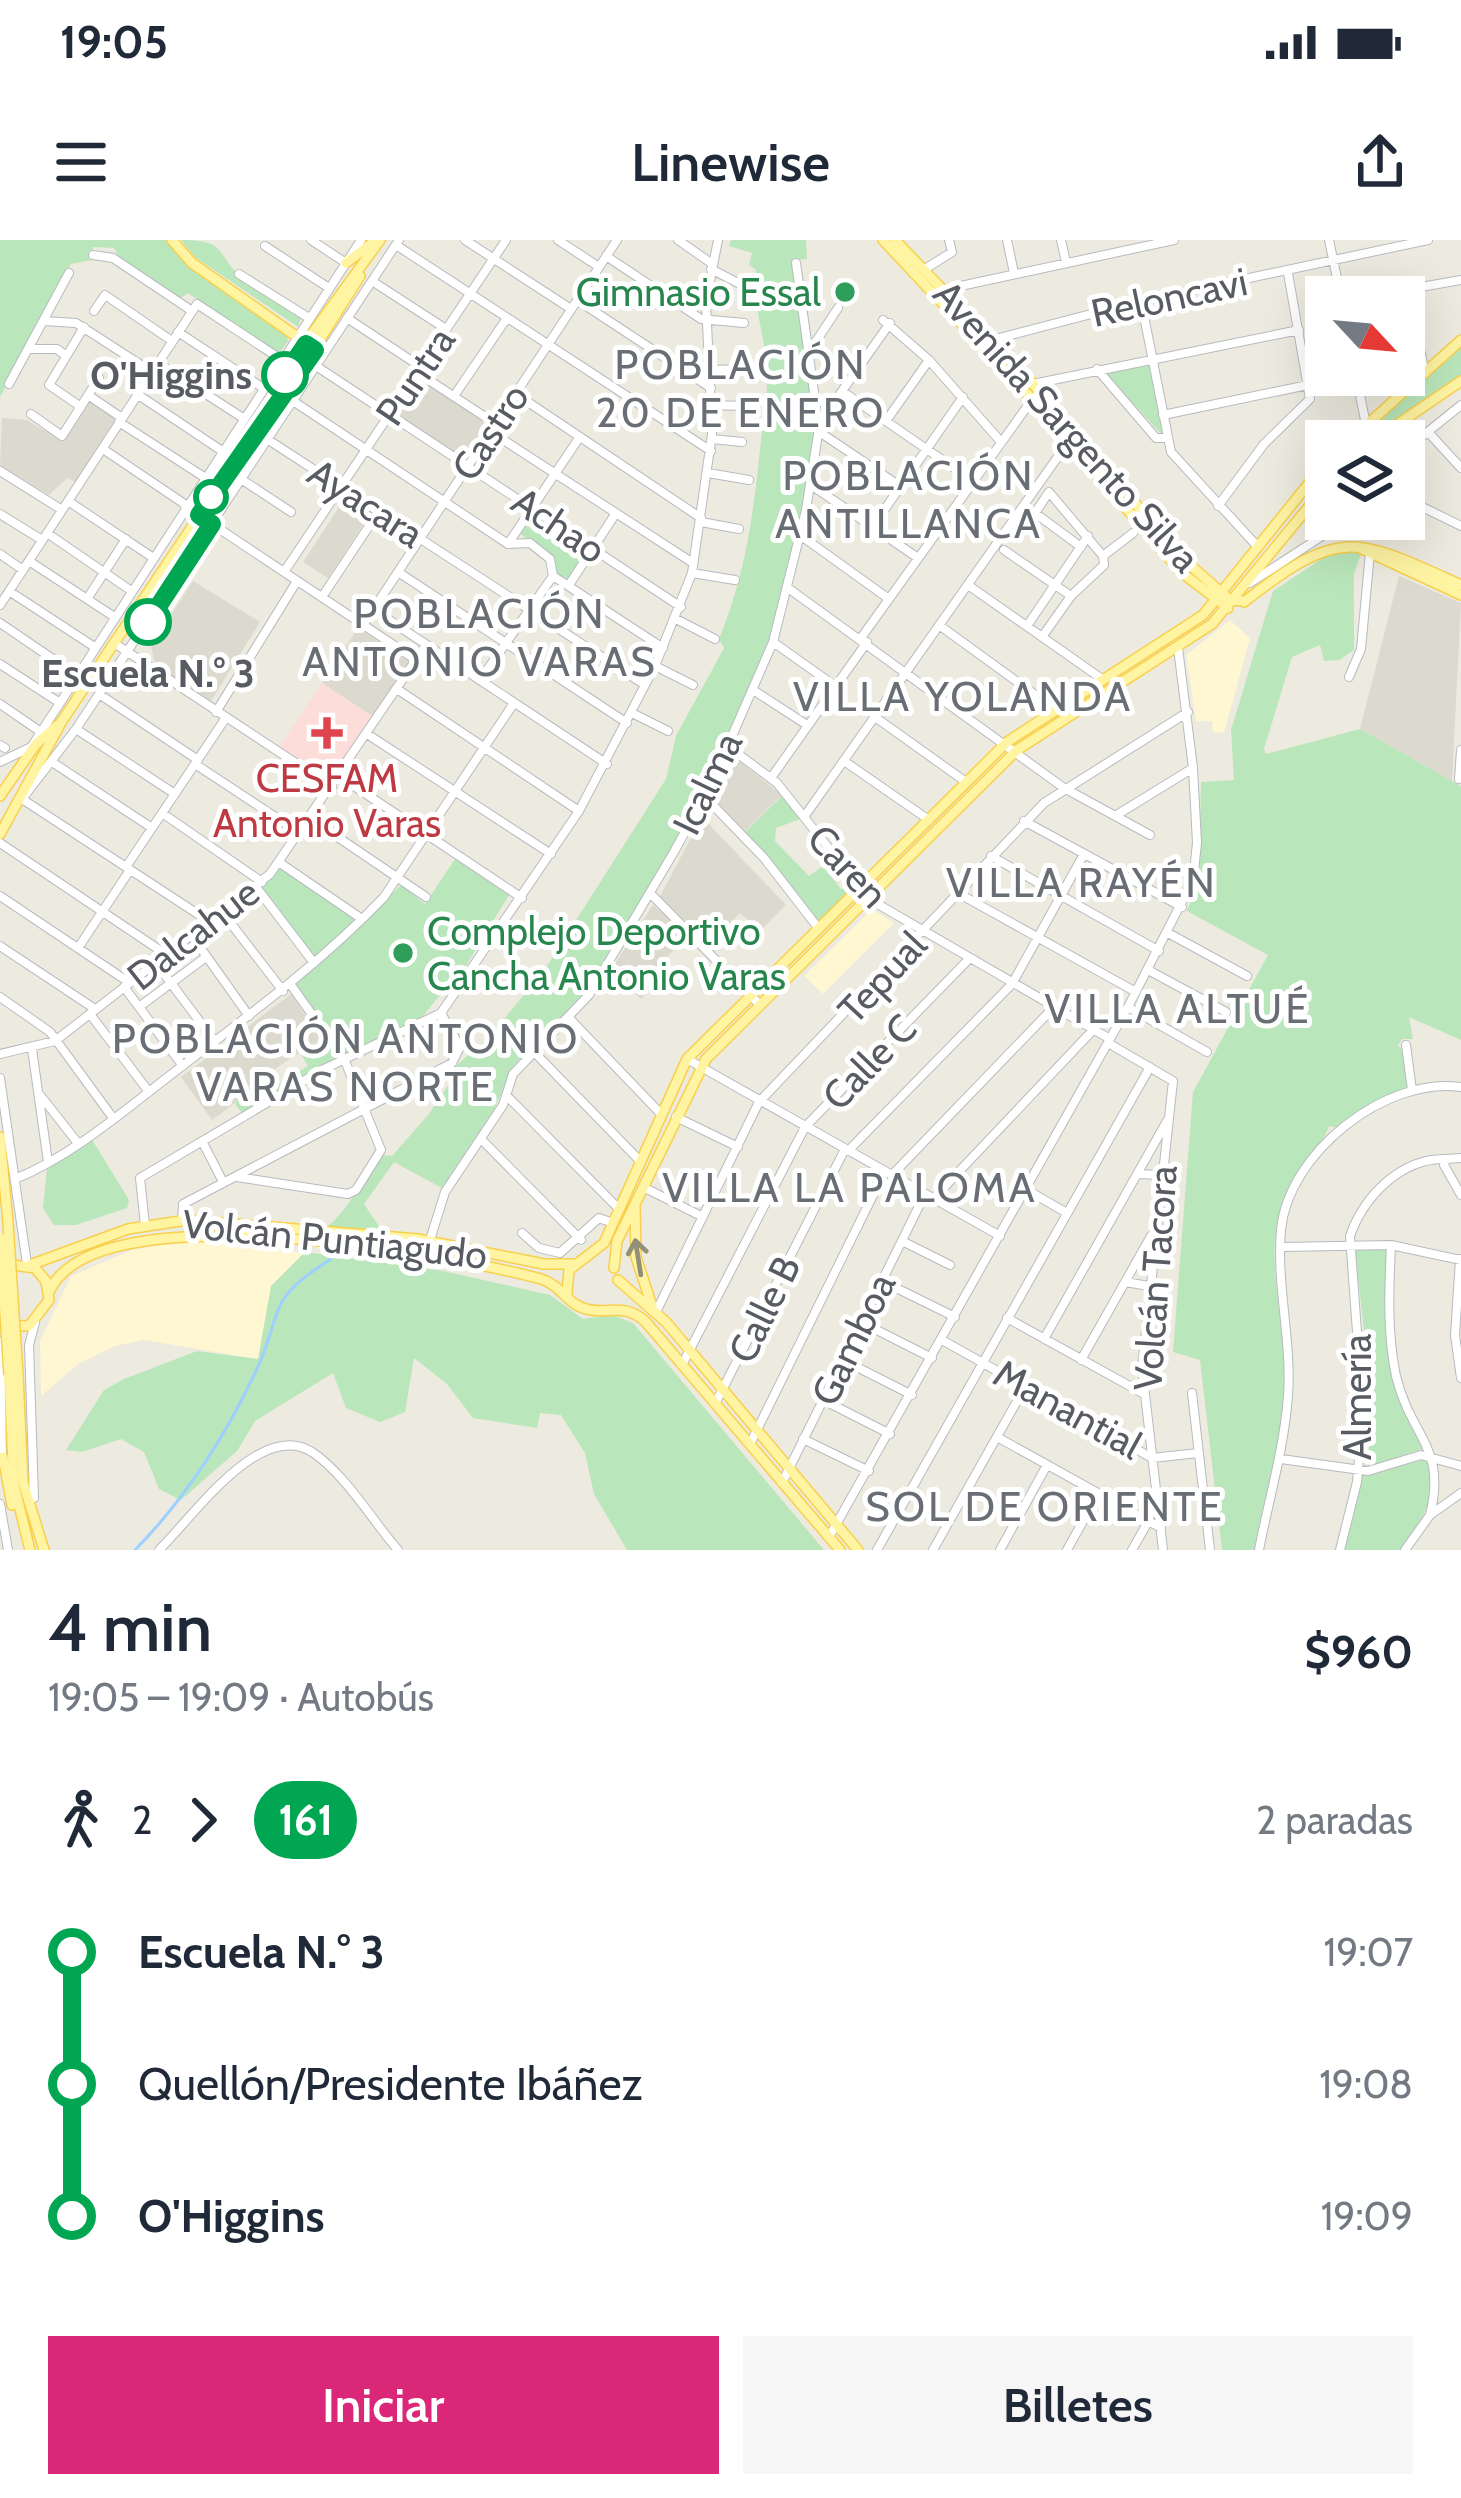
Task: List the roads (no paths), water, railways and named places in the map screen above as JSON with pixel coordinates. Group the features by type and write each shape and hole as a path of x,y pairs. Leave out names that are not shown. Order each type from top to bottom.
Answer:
{"main road":[{"path":"172,240 192,263 306,344"},
{"path":"2,826 22,799 62,721 378,240"},
{"path":"346,263 378,240"},
{"name":"Avenida Sargento Silva","path":"883,240 940,291 1034,391 1159,548 1218,597 1235,604"},
{"name":"Avenida Sargento Silva","path":"895,240 940,291"},
{"path":"1425,373 1461,340"},
{"path":"1404,420 1461,381"},
{"path":"1372,420 1399,396"},
{"name":"Avenida Sargento Silva","path":"1072,437 1218,597"},
{"path":"840,1550 637,1313 583,1308 567,1293 566,1277 574,1264 604,1243 687,1059 1007,742 1188,626 1218,597 1305,488"},
{"path":"1235,604 1305,512"},
{"path":"1355,545 1461,595"},
{"path":"604,1307 614,1299 618,1280 615,1246 699,1067 1017,750 1178,648 1310,556 1355,545 1391,551 1461,585"},
{"path":"1159,548 1172,547"},
{"path":"0,796 33,748 62,721"},
{"path":"0,1137 8,1223 12,1467 23,1531"},
{"path":"635,1200 636,1257 655,1311"},
{"path":"182,1220 202,1234"},
{"name":"Volcán Puntiagudo","path":"0,1266 29,1264 146,1225 182,1220 430,1240 544,1264 574,1264"},
{"path":"138,1241 146,1225"},
{"name":"Volcán Puntiagudo","path":"49,1292 70,1264 138,1241 202,1234 429,1254 548,1281 567,1293"},
{"path":"0,1237 23,1482 44,1550"},
{"path":"587,1257 602,1258 614,1268"},
{"path":"0,1324 16,1329 34,1323 47,1306 49,1292 43,1276 29,1264"},
{"path":"618,1280 655,1311 858,1550"},
{"path":"1,1460 11,1503 30,1550"},
{"path":"34,1498 44,1550"}],"street":[{"path":"310,240 346,263"},
{"path":"0,762 33,748 38,730 263,388 282,360 306,344 309,318 361,240"},
{"path":"465,240 711,388"},
{"name":"Puntra","path":"284,572 506,240"},
{"path":"558,240 599,267"},
{"name":"Castro","path":"363,625 617,240"},
{"path":"678,240 742,285"},
{"path":"146,1225 140,1178 345,1061 441,1013 522,898 607,764 676,619 693,568 712,439 706,320 718,240"},
{"path":"925,269 952,252 949,240"},
{"path":"1007,240 1013,273"},
{"path":"1061,240 1066,262"},
{"path":"940,291 1066,262 1116,245 1169,240"},
{"path":"1329,240 1337,276"},
{"name":"Reloncavi","path":"985,340 1428,240"},
{"path":"210,922 22,799 76,729 398,243 711,451"},
{"path":"265,246 329,288"},
{"path":"93,255 113,258 282,360"},
{"path":"606,256 706,320 744,323"},
{"name":"Icalma","path":"430,1240 445,1192 482,1140 507,1096 513,1074 594,988 650,893 705,797 773,642 811,485 818,428 796,262"},
{"path":"9,384 69,273"},
{"path":"1288,273 1305,363"},
{"path":"239,274 309,318"},
{"path":"1425,286 1461,280"},
{"path":"372,281 447,329"},
{"path":"94,311 105,295 263,388"},
{"path":"1142,301 1175,459 1257,546"},
{"path":"93,646 3,598 194,307"},
{"path":"808,353 838,308"},
{"path":"347,318 555,473 693,568 735,580"},
{"path":"454,397 507,318"},
{"path":"44,321 84,327 243,418"},
{"path":"901,487 818,428 887,321 964,397 1001,442"},
{"path":"81,407 49,385 84,327"},
{"path":"771,778 1034,391 1097,370 1299,330"},
{"path":"31,349 57,349 65,356"},
{"path":"886,421 929,360"},
{"name":"Achao","path":"316,365 681,607"},
{"path":"710,370 745,369"},
{"path":"1097,370 1156,438 1168,438"},
{"path":"31,414 62,436 99,378"},
{"path":"1163,415 1305,386"},
{"path":"842,391 973,482"},
{"path":"137,394 222,451"},
{"path":"516,394 701,520 739,529"},
{"path":"88,395 204,477"},
{"path":"1218,506 1264,444 1308,402 1308,396"},
{"path":"873,526 964,397"},
{"path":"293,401 508,544 530,543 550,559 553,576 480,680"},
{"path":"712,405 743,406"},
{"path":"1425,434 1461,405"},
{"path":"1428,432 1461,467"},
{"path":"803,817 1072,437"},
{"path":"508,544 579,438"},
{"name":"Ayacara","path":"267,439 645,686"},
{"path":"712,439 742,442"},
{"path":"102,448 416,659"},
{"path":"0,471 152,556"},
{"path":"708,473 749,479"},
{"path":"241,479 291,512"},
{"path":"811,485 918,558"},
{"path":"1042,637 1071,596 1104,565 1088,536 1047,493 1036,516 1082,547"},
{"path":"1425,508 1461,526"},
{"path":"322,597 379,511"},
{"path":"569,585 616,513"},
{"path":"0,514 130,590"},
{"path":"1103,556 1133,533"},
{"path":"800,536 889,599"},
{"path":"1027,626 1088,536"},
{"path":"87,599 126,539"},
{"path":"1244,588 1316,540"},
{"path":"1004,550 1071,596"},
{"path":"1349,677 1361,650 1370,552"},
{"path":"0,554 113,616"},
{"path":"398,572 627,723"},
{"path":"553,576 663,648"},
{"path":"216,712 298,581"},
{"path":"968,585 1102,680"},
{"path":"788,587 1007,742 1064,788 1150,835"},
{"path":"374,610 607,764"},
{"path":"676,619 715,639"},
{"path":"0,623 75,674"},
{"path":"939,625 1056,710"},
{"path":"773,642 836,686"},
{"path":"114,643 332,788"},
{"name":"Dalcahue","path":"0,1054 55,1040 259,885 301,835 426,645"},
{"path":"829,1537 1182,908 1196,861 1193,768 1178,648"},
{"path":"0,664 57,701"},
{"path":"655,666 693,685"},
{"path":"397,689 579,811"},
{"path":"753,690 808,726"},
{"path":"99,694 301,835"},
{"path":"15,1179 48,1162 149,1092 287,988 362,919 397,878 514,703"},
{"path":"0,704 38,730"},
{"name":"Tepual","path":"655,1311 759,1102 923,934 1024,821 1064,788 1188,712"},
{"path":"632,713 668,731"},
{"path":"875,717 967,782"},
{"path":"77,948 226,718"},
{"path":"76,729 175,794"},
{"path":"367,734 551,854"},
{"name":"Caren","path":"726,745 771,778 869,899 1109,1041"},
{"path":"1459,779 1461,750"},
{"path":"844,761 929,820"},
{"path":"52,762 152,828"},
{"path":"1115,816 1193,768"},
{"path":"339,776 522,898"},
{"path":"705,797 764,858 819,929"},
{"path":"162,813 259,885 314,964"},
{"path":"311,819 426,897"},
{"path":"1024,821 1182,908"},
{"path":"2,826 103,910 167,955"},
{"name":"Calle B","path":"715,1404 846,1150 1012,984 1084,854"},
{"path":"991,856 1159,951"},
{"path":"280,863 362,919"},
{"path":"956,892 1136,992"},
{"path":"650,893 760,1005"},
{"path":"0,896 127,985 183,1066"},
{"path":"222,913 345,1061 380,1146 370,1170 348,1194 236,1176"},
{"path":"1168,933 1247,976"},
{"path":"192,936 249,1016"},
{"path":"0,946 93,1012 149,1092"},
{"path":"139,1007 206,957"},
{"name":"Calle C","path":"682,1365 806,1127 969,959"},
{"path":"156,963 215,1042"},
{"path":"1148,970 1226,1012"},
{"path":"0,997 47,1029 113,1118"},
{"path":"749,1446 888,1173 1054,1007"},
{"path":"1128,1007 1207,1052"},
{"path":"182,1220 181,1205 458,1057 460,1047 441,1013"},
{"path":"569,1018 661,1114"},
{"name":"Gamboa","path":"782,1483 929,1196 1094,1030"},
{"path":"877,1550 1150,1067 1109,1041"},
{"path":"1406,1045 1412,1090"},
{"path":"32,1049 48,1162"},
{"path":"534,1052 640,1161"},
{"path":"687,1059 1000,1236"},
{"name":"Volcán Tacora","path":"1150,1067 1173,1079 1149,1286 1144,1394 1163,1550"},
{"path":"0,1078 29,1264"},
{"path":"1259,1550 1281,1459 1288,1377 1282,1226 1291,1199 1320,1153 1367,1112 1412,1090 1461,1087"},
{"path":"39,1094 77,1142"},
{"path":"507,1096 619,1209"},
{"path":"675,1116 738,1147"},
{"path":"1044,1339 1168,1120"},
{"path":"482,1140 580,1240"},
{"path":"202,1141 223,1183"},
{"path":"1348,1244 1358,1215 1386,1182 1418,1164 1461,1158"},
{"path":"1446,1160 1447,1178 1461,1196"},
{"path":"1138,1174 1162,1175"},
{"path":"641,1186 703,1217"},
{"path":"1026,1190 1067,1213"},
{"path":"522,1233 551,1252 580,1240 599,1218 613,1223"},
{"path":"1081,1360 1155,1230"},
{"path":"902,1241 950,1265"},
{"name":"Almería","path":"1340,1550 1358,1471 1362,1354 1348,1244"},
{"path":"1282,1247 1391,1245 1460,1260 1461,1378"},
{"name":"Almería","path":"1391,1245 1394,1365 1414,1427 1435,1457 1438,1479 1430,1515"},
{"path":"882,1281 955,1317"},
{"path":"1125,1282 1149,1286"},
{"path":"1007,1318 1144,1394"},
{"path":"861,1322 932,1358"},
{"path":"34,1323 29,1345 34,1498"},
{"name":"Manantial","path":"942,1340 1152,1458 1198,1453"},
{"path":"0,1341 1,1460"},
{"path":"843,1360 912,1395"},
{"path":"935,1549 1025,1387"},
{"path":"1192,1393 1210,1550"},
{"path":"823,1400 890,1434"},
{"path":"997,1437 1160,1528"},
{"path":"803,1439 869,1471"},
{"path":"159,1550 252,1456 284,1444 322,1461 398,1550"},
{"path":"1281,1459 1358,1471 1406,1456 1435,1457 1461,1466"},
{"path":"1000,1550 1048,1466"},
{"path":"1405,1550 1430,1515 1461,1493"},
{"path":"1067,1550 1098,1495"},
{"path":"0,1504 8,1550"},
{"path":"1132,1550 1148,1522"}],"waterway":[{"path":"135,1550 187,1489 217,1443 256,1371 285,1297 331,1259"}],"place":[{"name":"Gimnasio Essal","path":"845,292"},
{"name":"O'Higgins","path":"285,375"},
{"name":"Escuela N.° 3","path":"148,622"},
{"name":"CESFAM Antonio Varas","path":"327,733"},
{"name":"Complejo Deportivo Cancha Antonio Varas","path":"403,953"}],"district":[{"name":"POBLACIÓN 20 DE ENERO","path":"741,388"},
{"name":"POBLACIÓN ANTILLANCA","path":"909,499"},
{"name":"POBLACIÓN ANTONIO VARAS","path":"480,637"},
{"name":"VILLA YOLANDA","path":"963,696"},
{"name":"VILLA RAYÉN","path":"1082,882"},
{"name":"VILLA ALTUÉ","path":"1178,1008"},
{"name":"POBLACIÓN ANTONIO VARAS NORTE","path":"346,1062"},
{"name":"VILLA LA PALOMA","path":"850,1187"},
{"name":"SOL DE ORIENTE","path":"1045,1506"}]}
